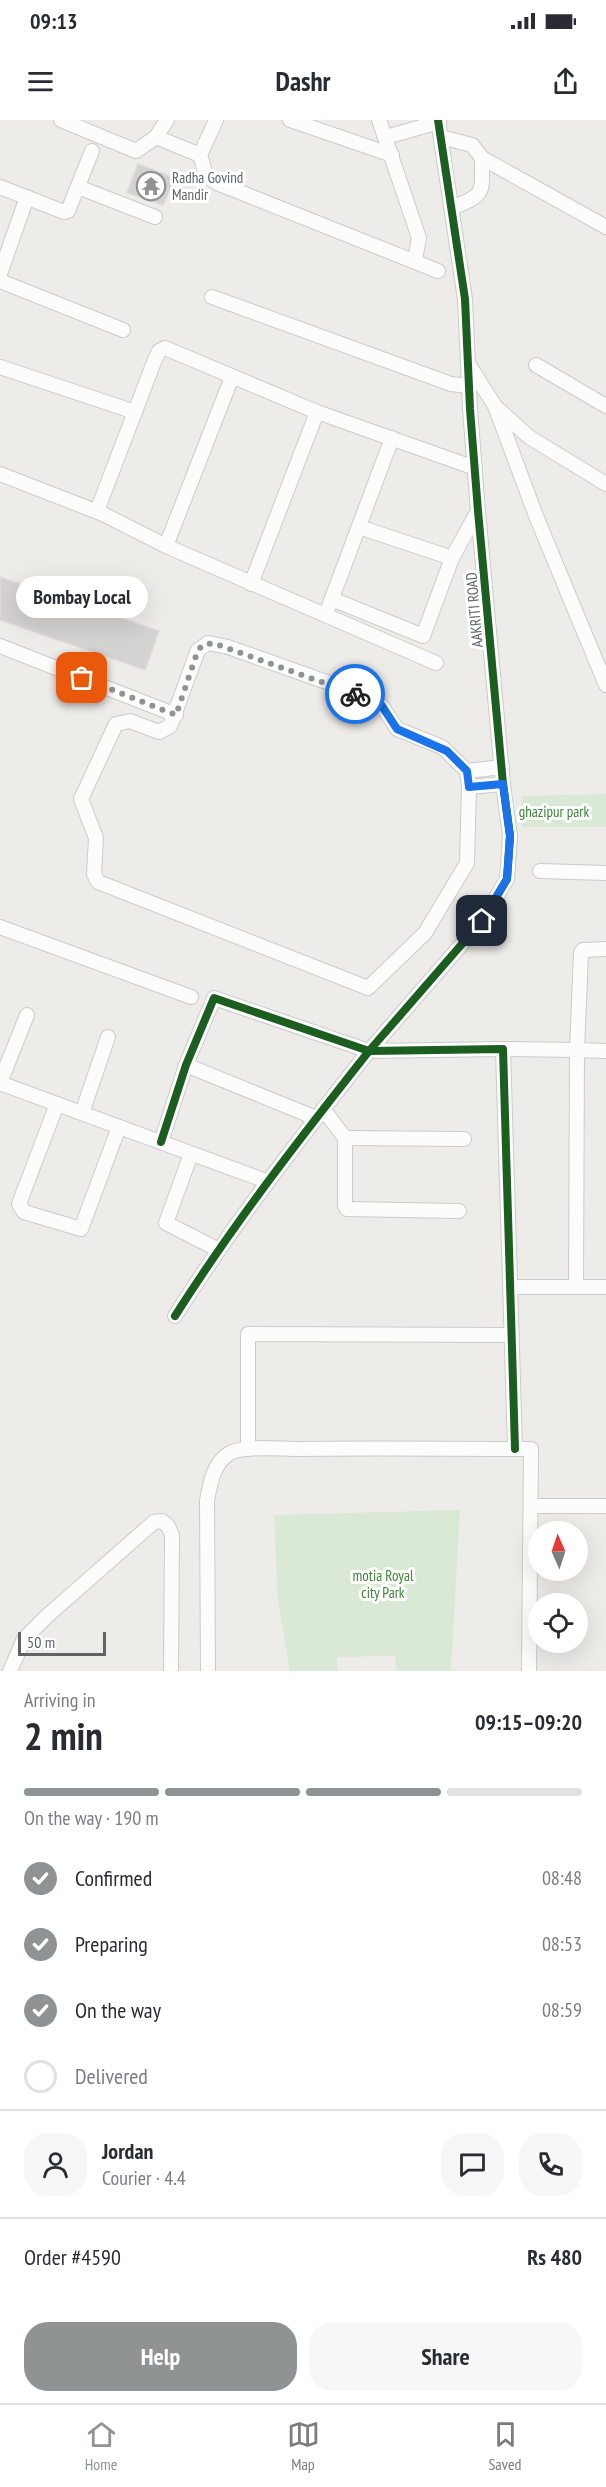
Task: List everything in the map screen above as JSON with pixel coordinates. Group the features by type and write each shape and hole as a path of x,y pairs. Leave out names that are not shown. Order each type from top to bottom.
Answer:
{"street":[{"path":"61,120 136,151 156,137 168,120"},
{"path":"216,120 200,155 206,175 217,183 438,270"},
{"path":"290,120 388,145 438,121"},
{"path":"379,120 419,238 415,260"},
{"name":"AAKRITI ROAD","path":"175,1316 217,1249 266,1181 369,1051 482,921 507,879 510,836 503,784 478,511 465,299 438,121"},
{"path":"156,137 200,155"},
{"path":"441,137 472,145 482,158 606,227"},
{"path":"0,187 66,212 70,209 92,151"},
{"path":"452,208 476,198 480,191 482,158"},
{"path":"78,187 155,217"},
{"path":"0,274 27,197"},
{"path":"0,281 123,330"},
{"path":"212,297 451,384 469,386"},
{"path":"97,512 159,351 165,348 317,412 475,468"},
{"path":"468,363 495,406 606,685"},
{"path":"536,365 606,406"},
{"path":"0,367 135,412"},
{"path":"166,546 232,378"},
{"path":"495,406 529,437 606,484"},
{"path":"251,584 317,412"},
{"path":"325,616 392,438"},
{"path":"0,474 97,512 251,584 436,663"},
{"path":"332,598 423,636 452,558 478,511"},
{"path":"359,527 452,558"},
{"path":"208,644 219,644 335,685 382,706 397,729 442,747 467,771 469,787 467,863 425,933 368,988 98,882 94,874 96,838 81,800 116,724 130,721 159,732 170,726 176,715 198,650 208,644"},
{"path":"0,646 176,715"},
{"path":"467,771 502,767"},
{"path":"469,787 503,784"},
{"path":"540,871 606,873"},
{"path":"0,927 190,997"},
{"path":"576,1287 577,1050 581,953 583,950 606,950"},
{"path":"161,1143 186,1065 214,998 369,1051 503,1049 606,1051"},
{"path":"27,1015 0,1083 266,1181"},
{"path":"82,1113 108,1037"},
{"path":"503,1049 516,1449"},
{"path":"186,1065 319,1114 345,1138 464,1140"},
{"path":"57,1104 19,1204 24,1212 81,1229 119,1127"},
{"path":"345,1138 345,1205 347,1209 459,1211"},
{"path":"191,1154 166,1223 217,1249"},
{"path":"511,1287 606,1287"},
{"path":"248,1449 248,1334 512,1335"},
{"path":"208,1671 207,1501 211,1479 217,1467 230,1453 248,1449 531,1449 529,1671"},
{"path":"532,1506 606,1506"},
{"path":"10,1671 24,1639 46,1617 154,1522 162,1521 168,1526 172,1535 171,1671"}],"green space":[{"name":"ghazipur park","path":"606,794 606,827 522,827 521,796"},
{"name":"motia Royal city Park","path":"460,1510 451,1671 397,1671 395,1656 337,1657 338,1671 290,1671 278,1601 274,1515"}],"building":[{"name":"Radha Govind Mandir","path":"138,164 175,178 163,205 127,193"},
{"path":"0,577 159,631 145,670 0,620"}],"cycle path":[{"path":"161,1142 186,1065 214,998 369,1051 482,921 507,879 510,836 503,784 478,511 465,299 438,120"},
{"path":"175,1316 244,1214 369,1051 503,1049 515,1449"}],"way so far":[{"path":"82,678 176,715 198,650 203,645 213,643 355,694"}],"place":[{"name":"Radha Govind Mandir","path":"151,186"},
{"name":"Bombay Local","path":"82,678"}],"route":[{"path":"355,694 382,706 397,729 447,751 467,771 469,787 503,784 510,836 507,879 482,921"}]}
